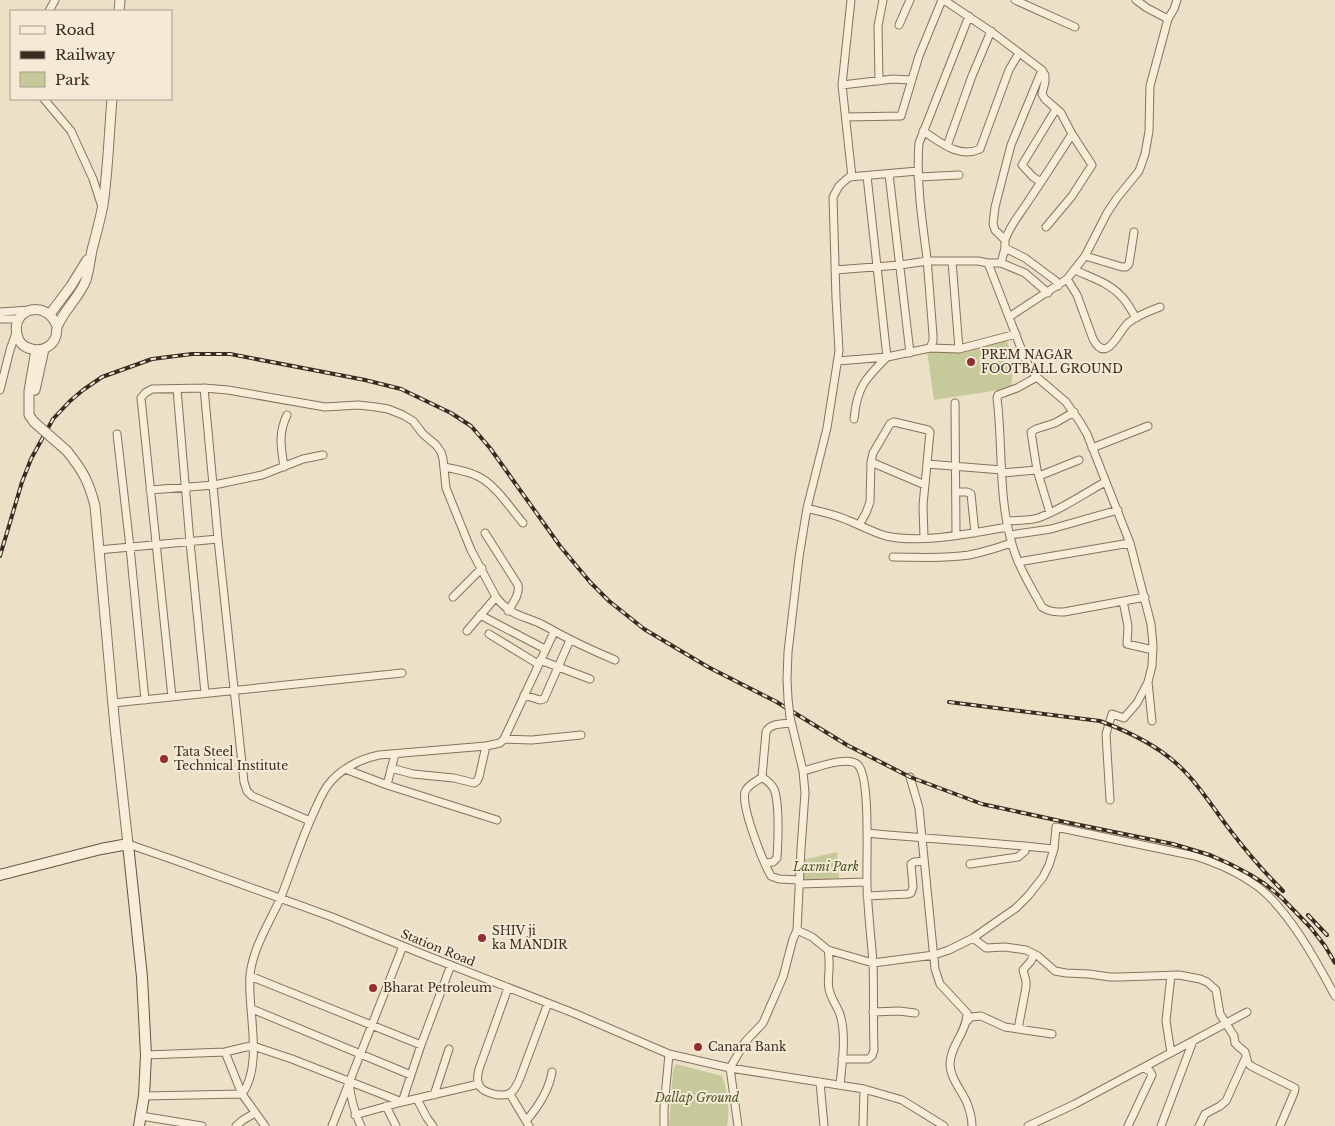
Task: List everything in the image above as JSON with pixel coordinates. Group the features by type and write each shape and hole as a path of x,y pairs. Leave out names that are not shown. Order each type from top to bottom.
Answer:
{"main road":[{"path":"0,875 128,844 142,977 146,1055 144,1096 140,1121"}],"street":[{"path":"851,0 842,85 852,177"},
{"path":"879,81 878,26 883,0"},
{"path":"899,25 910,0"},
{"path":"846,117 901,116 918,56 943,0 991,31 1042,70 1045,75 1042,94 1061,113 1092,165 1072,196 1046,227"},
{"path":"1015,0 1075,27"},
{"path":"1136,0 1168,19"},
{"path":"1009,318 1058,286 1075,270 1085,256 1107,213 1139,171 1149,131 1150,86 1168,19 1177,0"},
{"path":"930,348 933,341 917,163 919,143 968,16"},
{"path":"947,146 972,76 991,31"},
{"path":"923,131 958,152 980,149 1009,70 1019,53"},
{"path":"1005,240 995,230 993,224 995,207 1011,145 1042,70"},
{"path":"842,85 893,79 912,80"},
{"path":"45,100 70,131 93,179 102,207"},
{"path":"56,326 86,281 102,207 112,100"},
{"path":"1041,182 1022,165 1056,109"},
{"path":"1001,263 1007,232 1072,134"},
{"path":"889,174 910,353"},
{"path":"738,1126 730,1068 745,1042 763,1023 783,977 797,930 805,793 803,771 790,720 787,680 788,652 807,508 827,428 839,351 833,197 839,186 849,177 889,174 959,175"},
{"path":"854,419 856,403 862,384 887,357 867,176"},
{"path":"1085,256 1126,267 1129,264 1134,232"},
{"path":"1005,248 1025,258 1056,282 1058,286"},
{"path":"50,314 92,254"},
{"path":"835,270 927,261 1001,263 1025,273 1048,293"},
{"path":"952,261 958,349"},
{"path":"988,263 1031,370 1066,402 1080,422 1104,482 1118,510 1145,597 1151,624 1152,666 1148,682 1137,704 1124,718 1112,714 1110,719 1106,734 1110,800"},
{"path":"1075,270 1113,288 1128,304 1136,318"},
{"path":"1067,279 1076,294 1093,340 1101,349 1107,349 1112,345 1127,324 1160,307"},
{"path":"0,312 37,309 50,314 56,326 56,333 50,346 40,350 29,349 23,345 18,340 16,333 19,319 30,310"},
{"path":"0,319 19,319"},
{"path":"0,390 16,333"},
{"path":"838,361 887,357 930,348 958,349 1016,334"},
{"path":"40,350 34,396 29,405 29,415 78,464 86,477 95,506 128,844"},
{"path":"1037,377 1017,388 998,395 997,398 1007,524 1018,562 1042,607 1051,612 1064,612 1145,597"},
{"path":"204,388 244,782 247,792 252,796 310,822"},
{"path":"172,697 141,398 152,389 204,388 228,390 325,407 358,405 376,407 388,409 413,421 441,452 446,488 464,536 496,598 508,611 615,660"},
{"path":"177,389 205,693"},
{"path":"955,403 956,536"},
{"path":"1050,513 1038,473 1031,432 1055,423 1074,412"},
{"path":"284,467 280,437 287,415"},
{"path":"860,525 870,502 873,453 890,424 894,422 930,432 925,485 924,538"},
{"path":"1092,448 1148,426"},
{"path":"117,434 145,700"},
{"path":"150,490 214,485 262,475 303,459 323,455"},
{"path":"927,464 1002,472 1038,473 1079,460"},
{"path":"871,462 925,485"},
{"path":"444,467 476,475 485,480 523,523"},
{"path":"807,508 832,514 873,532 895,537 956,536 1038,518 1104,482"},
{"path":"956,492 971,494 974,533"},
{"path":"1010,535 1051,529 1118,510"},
{"path":"485,533 519,589 508,611"},
{"path":"98,550 218,539"},
{"path":"894,557 968,555 989,551 1011,543"},
{"path":"1018,562 1130,544"},
{"path":"453,597 482,568"},
{"path":"467,631 496,598"},
{"path":"1123,601 1128,626 1127,644 1153,650"},
{"path":"480,615 545,649"},
{"path":"242,1094 250,1078 253,1046 250,976 252,965 310,822 328,785 345,769 365,758 500,743 504,739 554,632"},
{"path":"488,634 539,662 559,667 590,679"},
{"path":"524,695 540,700 544,699 570,640"},
{"path":"113,703 402,673"},
{"path":"1148,682 1152,721"},
{"path":"762,777 767,729 770,726 790,720"},
{"path":"504,739 532,740 581,735"},
{"path":"391,768 413,774 454,778 474,783 479,778 486,746"},
{"path":"387,785 395,754"},
{"path":"803,771 842,761 851,761 862,769 864,780 867,833 867,896 873,963 874,1050 872,1056 868,1059 842,1059"},
{"path":"345,769 387,785 497,820"},
{"path":"762,777 773,787 778,818 777,858 773,862 765,864"},
{"path":"762,777 747,787 744,800 749,821 771,876 799,882 867,882"},
{"path":"910,777 920,808 935,969 940,984 967,1013 967,1021"},
{"path":"797,930 812,937 828,950 873,963 934,955 949,950 973,938 1000,920 1028,896 1043,878 1050,865 1054,849 1056,826 1195,856 1217,863 1239,874 1259,887 1279,906 1301,937 1335,996"},
{"path":"867,833 1054,849"},
{"name":"Station Road","path":"128,844 332,917 451,966 576,1014 669,1054 730,1068 864,1089 902,1100 937,1124 944,1126"},
{"path":"970,864 1018,857 1025,851 1026,846"},
{"path":"867,896 911,893 913,888 911,864 924,861"},
{"path":"973,938 986,948 1026,950 1056,971 1120,977 1187,976 1200,979 1213,986 1216,990 1220,1014 1234,1036 1236,1043 1245,1052 1248,1063 1295,1088 1280,1126"},
{"path":"332,1126 403,946"},
{"path":"828,950 830,962 828,987 831,998 838,1008 843,1032 840,1085"},
{"path":"1018,1029 1026,987 1023,970 1032,961 1034,954"},
{"path":"402,1102 451,966"},
{"path":"1171,975 1166,1021 1171,1053"},
{"path":"250,976 421,1045"},
{"path":"508,988 477,1077 479,1084 494,1094 510,1094 515,1089 548,1004"},
{"path":"252,1009 411,1075"},
{"path":"873,1012 899,1011 916,1013"},
{"path":"1028,1126 1075,1104 1247,1012"},
{"path":"972,1126 970,1110 954,1079 950,1064 951,1056 967,1021 971,1017 981,1016 1005,1027 1052,1034"},
{"path":"1161,1126 1193,1041"},
{"path":"146,1055 226,1052 253,1046 292,1059 402,1102"},
{"path":"434,1095 449,1049"},
{"path":"226,1052 242,1094 265,1126"},
{"path":"664,1126 669,1054"},
{"path":"1199,1126 1205,1114 1226,1101 1247,1056"},
{"path":"1128,1126 1152,1075 1152,1073 1144,1068"},
{"path":"510,1094 528,1124 540,1104 551,1079 552,1072"},
{"path":"349,1082 355,1115 361,1126"},
{"path":"820,1082 824,1126"},
{"path":"355,1115 479,1084"},
{"path":"863,1126 864,1089"},
{"path":"144,1096 242,1094"},
{"path":"417,1099 433,1126"},
{"path":"386,1106 396,1126"},
{"path":"236,1126 255,1113"},
{"path":"140,1121 202,1126"}],"green space":[{"name":"PREM NAGAR FOOTBALL GROUND","path":"1006,338 1017,372 1012,374 1012,388 934,400 927,351"},
{"name":"Laxmi Park","path":"837,852 839,879 802,881 802,860"},
{"name":"Dallap Ground","path":"676,1064 722,1076 728,1101 727,1126 669,1126 673,1070"}],"railway":[{"path":"0,556 22,482 31,459 53,419 70,401 102,377 152,359 192,354 230,354 365,380 401,389 451,413 471,426 490,448 560,546 590,582 609,601 644,629 708,667 775,701 847,745 910,777 982,804 1173,844 1210,855 1230,864 1265,884 1282,898 1311,928 1335,963"},
{"path":"949,702 1100,721 1150,744 1177,764 1192,779 1242,846 1283,891"},
{"path":"1308,915 1327,935"}],"place":[{"name":"PREM NAGAR FOOTBALL GROUND","path":"971,362"},
{"name":"Tata Steel Technical Institute","path":"164,759"},
{"name":"SHIV ji ka MANDIR","path":"482,938"},
{"name":"Bharat Petroleum","path":"373,988"},
{"name":"Canara Bank","path":"698,1047"}]}
